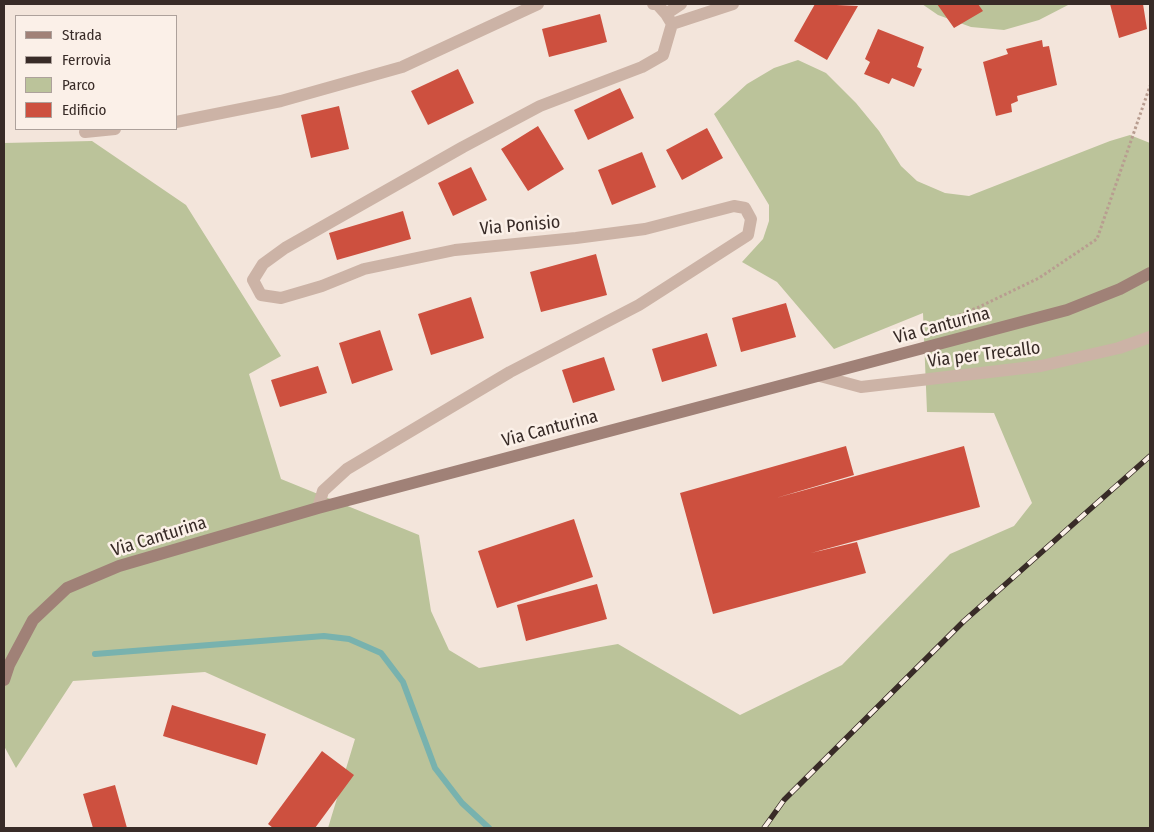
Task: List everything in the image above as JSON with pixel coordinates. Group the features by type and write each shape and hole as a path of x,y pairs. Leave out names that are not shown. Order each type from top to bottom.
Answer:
{"main road":[{"name":"Via Canturina","path":"4,680 9,665 33,620 67,588 119,566 318,508 1067,310 1120,289 1150,273"}],"street":[{"path":"178,122 281,101 402,67 538,4"},
{"path":"653,4 657,4 669,19"},
{"path":"669,19 682,4"},
{"path":"669,19 732,4"},
{"name":"Via Ponisio","path":"318,508 323,491 347,469 510,372 640,305 748,235 751,219 746,208 734,206 645,229 455,250 364,270 322,286 281,298 261,296 254,280 263,264 294,243 540,106 642,67 663,55 669,40 669,19"},
{"path":"85,132 106,130"},
{"name":"Via per Trecallo","path":"820,376 861,387 1012,370 1049,364 1119,348 1150,337"}],"path":[{"path":"927,329 979,307 1039,278 1097,239 1150,86"}],"green space":[{"path":"922,4 1070,4 1039,20 1004,30 971,27 938,15"},
{"path":"798,60 826,73 856,103 879,131 901,166 917,181 945,193 969,196 1130,135 1150,143 1150,828 328,828 355,739 205,672 73,681 16,768 4,746 4,143 92,141 186,205 281,356 249,374 281,479 419,535 431,611 449,650 479,668 618,644 740,715 842,665 950,554 1014,526 1032,503 994,413 927,412 923,313 834,349 777,282 742,262 763,239 769,221 769,205 714,114 747,84 774,68"}],"building":[{"path":"815,4 858,6 827,60 794,41"},
{"path":"937,4 978,4 983,11 954,28"},
{"path":"1110,4 1143,4 1147,29 1119,38"},
{"path":"600,14 607,42 549,57 542,29"},
{"path":"878,29 924,47 917,67 922,69 914,87 892,78 889,84 864,74 870,62 865,59"},
{"path":"1042,40 1043,47 1049,46 1057,85 1017,96 1018,101 1011,104 1012,112 996,116 983,62 1008,54 1006,49"},
{"path":"458,69 474,103 428,125 411,91"},
{"path":"620,88 634,118 588,140 574,110"},
{"path":"339,106 349,149 311,158 301,115"},
{"path":"538,126 564,169 528,191 501,149"},
{"path":"707,128 723,158 682,180 666,150"},
{"path":"642,152 656,187 612,205 598,170"},
{"path":"471,167 487,200 453,216 438,183"},
{"path":"403,211 411,239 337,260 329,233"},
{"path":"596,254 607,295 541,312 530,272"},
{"path":"471,297 484,338 431,355 418,314"},
{"path":"786,303 796,337 741,352 732,318"},
{"path":"380,330 393,370 352,384 339,343"},
{"path":"707,333 717,366 662,382 652,349"},
{"path":"604,357 615,390 573,403 562,370"},
{"path":"318,366 327,393 280,407 271,380"},
{"path":"846,446 854,475 776,498 964,446 980,507 811,553 857,542 866,573 713,614 680,493"},
{"path":"574,519 593,577 497,608 478,551"},
{"path":"597,584 607,619 526,641 517,605"},
{"path":"172,705 266,734 257,765 163,736"},
{"path":"322,751 354,775 315,828 273,828 268,824"},
{"path":"115,785 127,828 93,828 83,794"}],"waterway":[{"path":"95,654 324,636 349,639 381,653 403,682 435,768 462,803 489,828"}],"railway":[{"path":"764,828 784,800 964,621 1150,456"}]}
